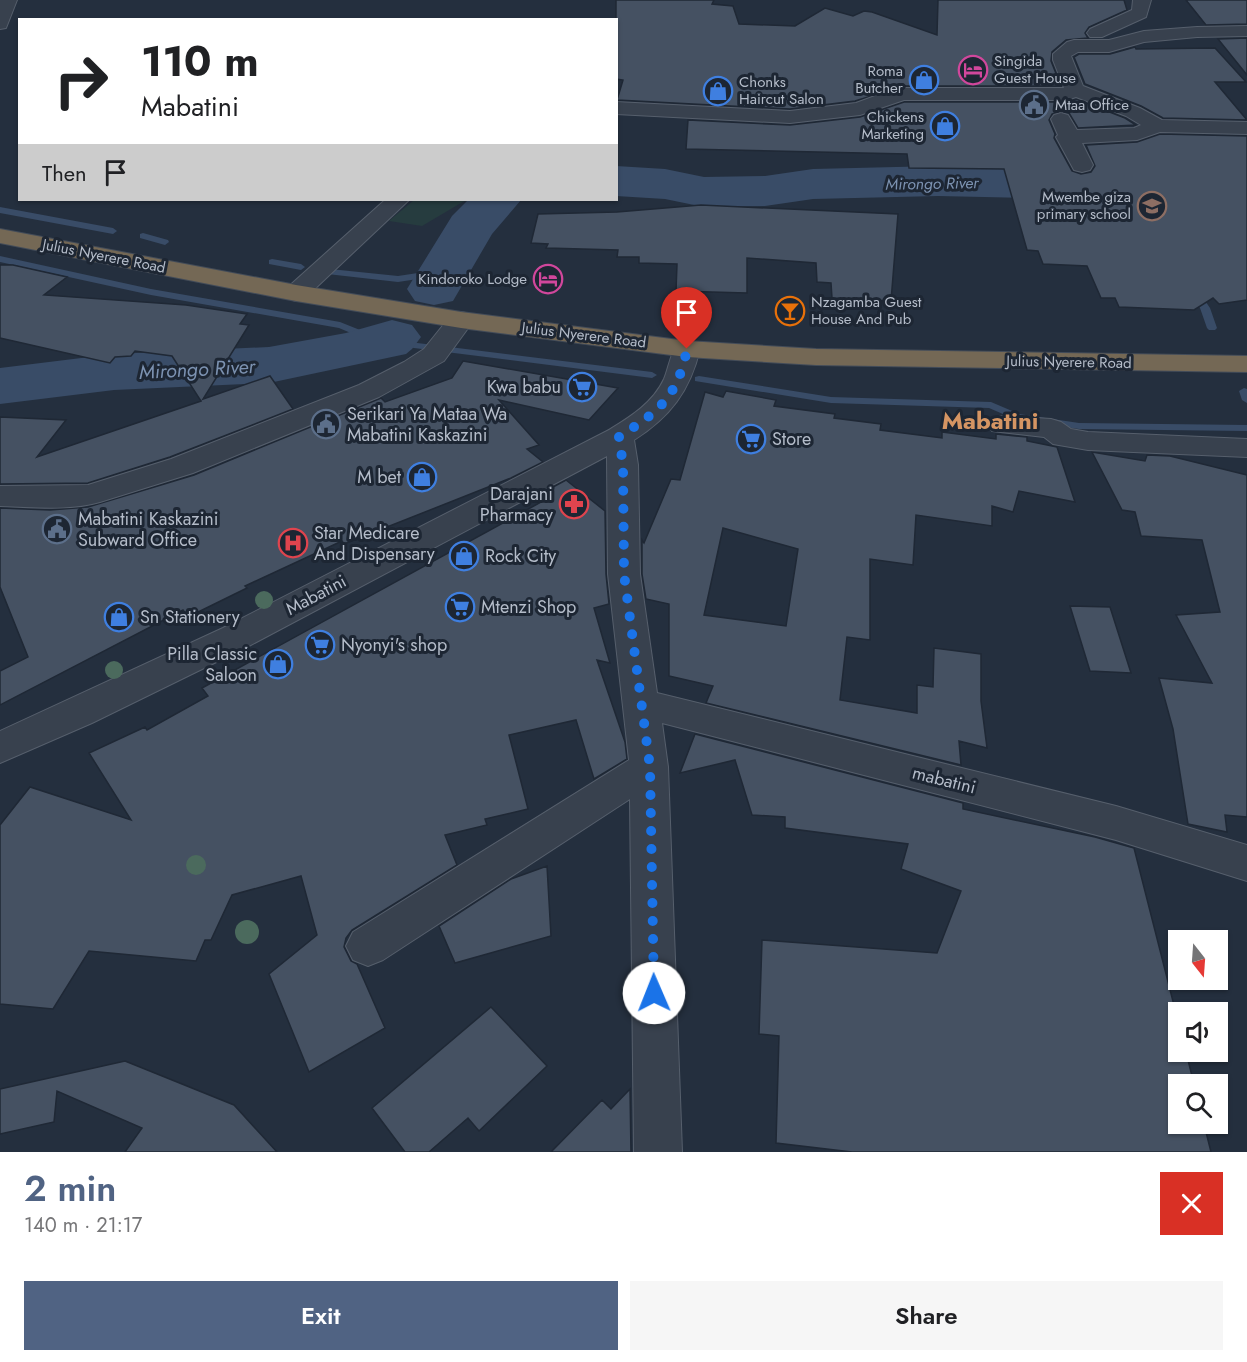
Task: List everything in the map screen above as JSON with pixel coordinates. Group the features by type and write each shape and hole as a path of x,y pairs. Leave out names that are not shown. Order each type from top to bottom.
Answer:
{"highway":[{"name":"Julius Nyerere Road","path":"0,236 296,293 461,320 687,349 816,357 1247,364"}],"street":[{"path":"0,24 8,0"},
{"path":"1074,46 1074,41 1120,24 1140,13 1142,0"},
{"path":"1158,126 1133,112 1075,90 1062,60 1065,50 1074,46 1109,46 1144,37 1168,34 1247,31"},
{"path":"618,108 790,117 860,109 890,96 904,94 1067,94 1075,90"},
{"path":"1052,94 1067,137 1082,165"},
{"path":"1067,137 1137,134 1158,126 1247,128"},
{"path":"296,293 397,201"},
{"path":"0,496 44,498 89,495 137,481 369,392 414,368 439,348 461,320"},
{"name":"Mabatini","path":"0,748 80,714 275,616 619,437 652,416 663,406 683,370 687,349"},
{"path":"1002,425 1051,428 1063,437 1088,441 1247,448"},
{"path":"619,437 623,465 624,574 650,767 658,1152"},
{"name":"mabatini","path":"640,704 1116,823 1247,863"},
{"path":"368,946 650,767"}],"green space":[{"path":"413,201 464,201 422,226 389,221"}],"building":[{"path":"616,0 714,0 712,4 733,6 739,24 795,26 825,8 853,16 864,11 872,12 937,35 938,0 1124,0 1127,10 1089,27 1085,33 1088,38 1066,40 1052,52 1051,61 1061,86 904,86 855,101 790,109 618,100 623,80 618,79 618,18 616,18"},
{"path":"1186,0 1247,0 1247,24 1206,25"},
{"path":"1247,38 1247,75 1218,39"},
{"path":"1135,47 1136,49 1215,48 1246,82 1215,82 1247,120 1163,118 1141,106 1085,84 1074,57 1079,54 1110,54"},
{"path":"1076,99 1125,118 1136,125 1078,128 1069,113 1060,111 1052,114 1049,120 1055,134 1054,138 1072,171 1081,174 1091,172 1095,166 1086,145 1137,142 1160,134 1247,136 1247,300 1219,304 1213,298 1194,310 1119,307 1115,298 1101,298 1087,266 1043,264 1038,251 1027,250 1004,169 909,168 907,154 686,149 688,120 790,125 860,117 904,102 1067,102"},
{"path":"701,205 898,214 891,301 832,298 831,283 817,282 816,263 747,258 747,293 676,291 677,264 639,263 639,257 617,257 618,250 546,248 548,244 531,243 538,214 617,212"},
{"path":"0,265 13,265 67,277 44,295 186,305 247,314 240,324 249,325 203,399 270,376 293,409 170,457 88,483 0,484 0,417 66,420 37,457 201,401 172,356 135,351 131,356 115,357 110,363 0,338"},
{"path":"463,361 618,388 589,420 499,400 539,445 527,449 543,462 511,478 344,544 342,541 245,586 247,588 188,617 183,610 0,705 0,671 28,657 0,587 0,508 50,510 88,507 194,475 381,398 385,402 452,378"},
{"path":"726,391 776,400 774,406 835,414 834,418 881,424 880,430 942,438 942,432 996,439 996,434 1027,437 1027,441 1057,447 1075,502 1019,491 1013,512 992,506 992,526 916,515 913,565 870,559 870,640 847,637 840,700 917,713 917,685 933,687 934,648 981,654 981,701 987,748 959,741 961,765 706,703 713,686 669,676 669,604 646,599 642,574 642,540 644,543 671,479 680,480 705,392 723,397","holes":["723,528 798,549 786,626 704,615"]},
{"path":"1092,452 1145,461 1147,455 1170,456 1247,475 1247,817 1225,815 1227,832 1188,824 1173,729 1159,678 1212,683 1176,615 1220,612 1202,540 1141,536 1135,512 1122,510"},
{"path":"566,480 605,511 609,604 594,608 610,663 597,660 625,742 627,759 594,779 576,720 509,735 528,809 485,819 487,825 445,835 457,865 352,930 346,938 344,947 351,961 357,964 385,1028 309,1072 269,974 317,935 301,876 232,895 211,940 205,940 196,961 89,951 53,1009 0,1004 0,825 30,787 131,820 89,753 145,727 147,730 208,696 202,688 543,501 540,494"},
{"path":"1070,606 1110,607 1131,673 1090,671"},
{"path":"695,734 963,803 963,809 1095,837 1134,848 1168,982 1168,990 1170,990 1173,1002 1168,1002 1168,1062 1188,1062 1192,1074 1168,1074 1168,1134 1206,1134 1211,1152 852,1152 776,1143 779,1036 759,1034 762,940 937,953 961,891 901,869 908,844 785,828 785,817 752,815 735,760 680,773"},
{"path":"547,866 551,936 455,963 439,926 511,879"},
{"path":"491,1007 547,1066 479,1131 468,1118 429,1152 405,1152 372,1108"},
{"path":"125,1061 234,1105 277,1152 125,1152 142,1128 57,1091 54,1122 0,1134 0,1089"},
{"path":"630,1089 631,1152 551,1152 602,1100 611,1109"}],"waterway":[{"name":"Mirongo River","path":"618,181 665,184 704,192 765,191 813,184 938,181 1034,183 1136,194 1194,196 1247,203"},
{"name":"Mirongo River","path":"434,289 470,227 495,201"},
{"path":"0,210 113,231"},
{"path":"143,236 165,242"},
{"path":"0,259 151,292 340,325 354,329 367,340 369,345"},
{"path":"272,262 301,267"},
{"path":"330,272 398,279 444,272"},
{"path":"1194,291 1205,308 1212,328"},
{"name":"Mirongo River","path":"0,386 114,372 269,365 346,351 385,342 392,337"},
{"path":"385,342 652,375"},
{"path":"699,379 831,400 991,405 1017,417 1079,426 1247,428"},
{"path":"1244,391 1247,400"}],"place":[{"name":"Singida Guest House","path":"973,70"},
{"name":"Roma Butcher","path":"924,80"},
{"name":"Chonks Haircut Salon","path":"718,91"},
{"name":"Mtaa Office","path":"1034,105"},
{"name":"Chickens Marketing","path":"945,126"},
{"name":"Mwembe giza primary school","path":"1152,206"},
{"name":"Kindoroko Lodge","path":"548,279"},
{"name":"Nzagamba Guest House And Pub","path":"790,311"},
{"name":"Kwa babu","path":"582,387"},
{"name":"Serikari Ya Mataa Wa Mabatini Kaskazini","path":"326,424"},
{"name":"Store","path":"751,439"},
{"name":"M bet","path":"422,477"},
{"name":"Darajani Pharmacy","path":"574,504"},
{"name":"Mabatini Kaskazini Subward Office","path":"57,529"},
{"name":"Star Medicare And Dispensary","path":"293,543"},
{"name":"Rock City","path":"464,556"},
{"name":"Mtenzi Shop","path":"460,607"},
{"name":"Sn Stationery","path":"119,617"},
{"name":"Nyonyi's shop","path":"320,645"},
{"name":"Pilla Classic Saloon","path":"278,664"}],"district":[{"name":"Mabatini","path":"990,421"}],"route":[{"path":"654,993 650,767 624,574 623,465 619,437 652,416 663,406 683,370 687,349"}]}
